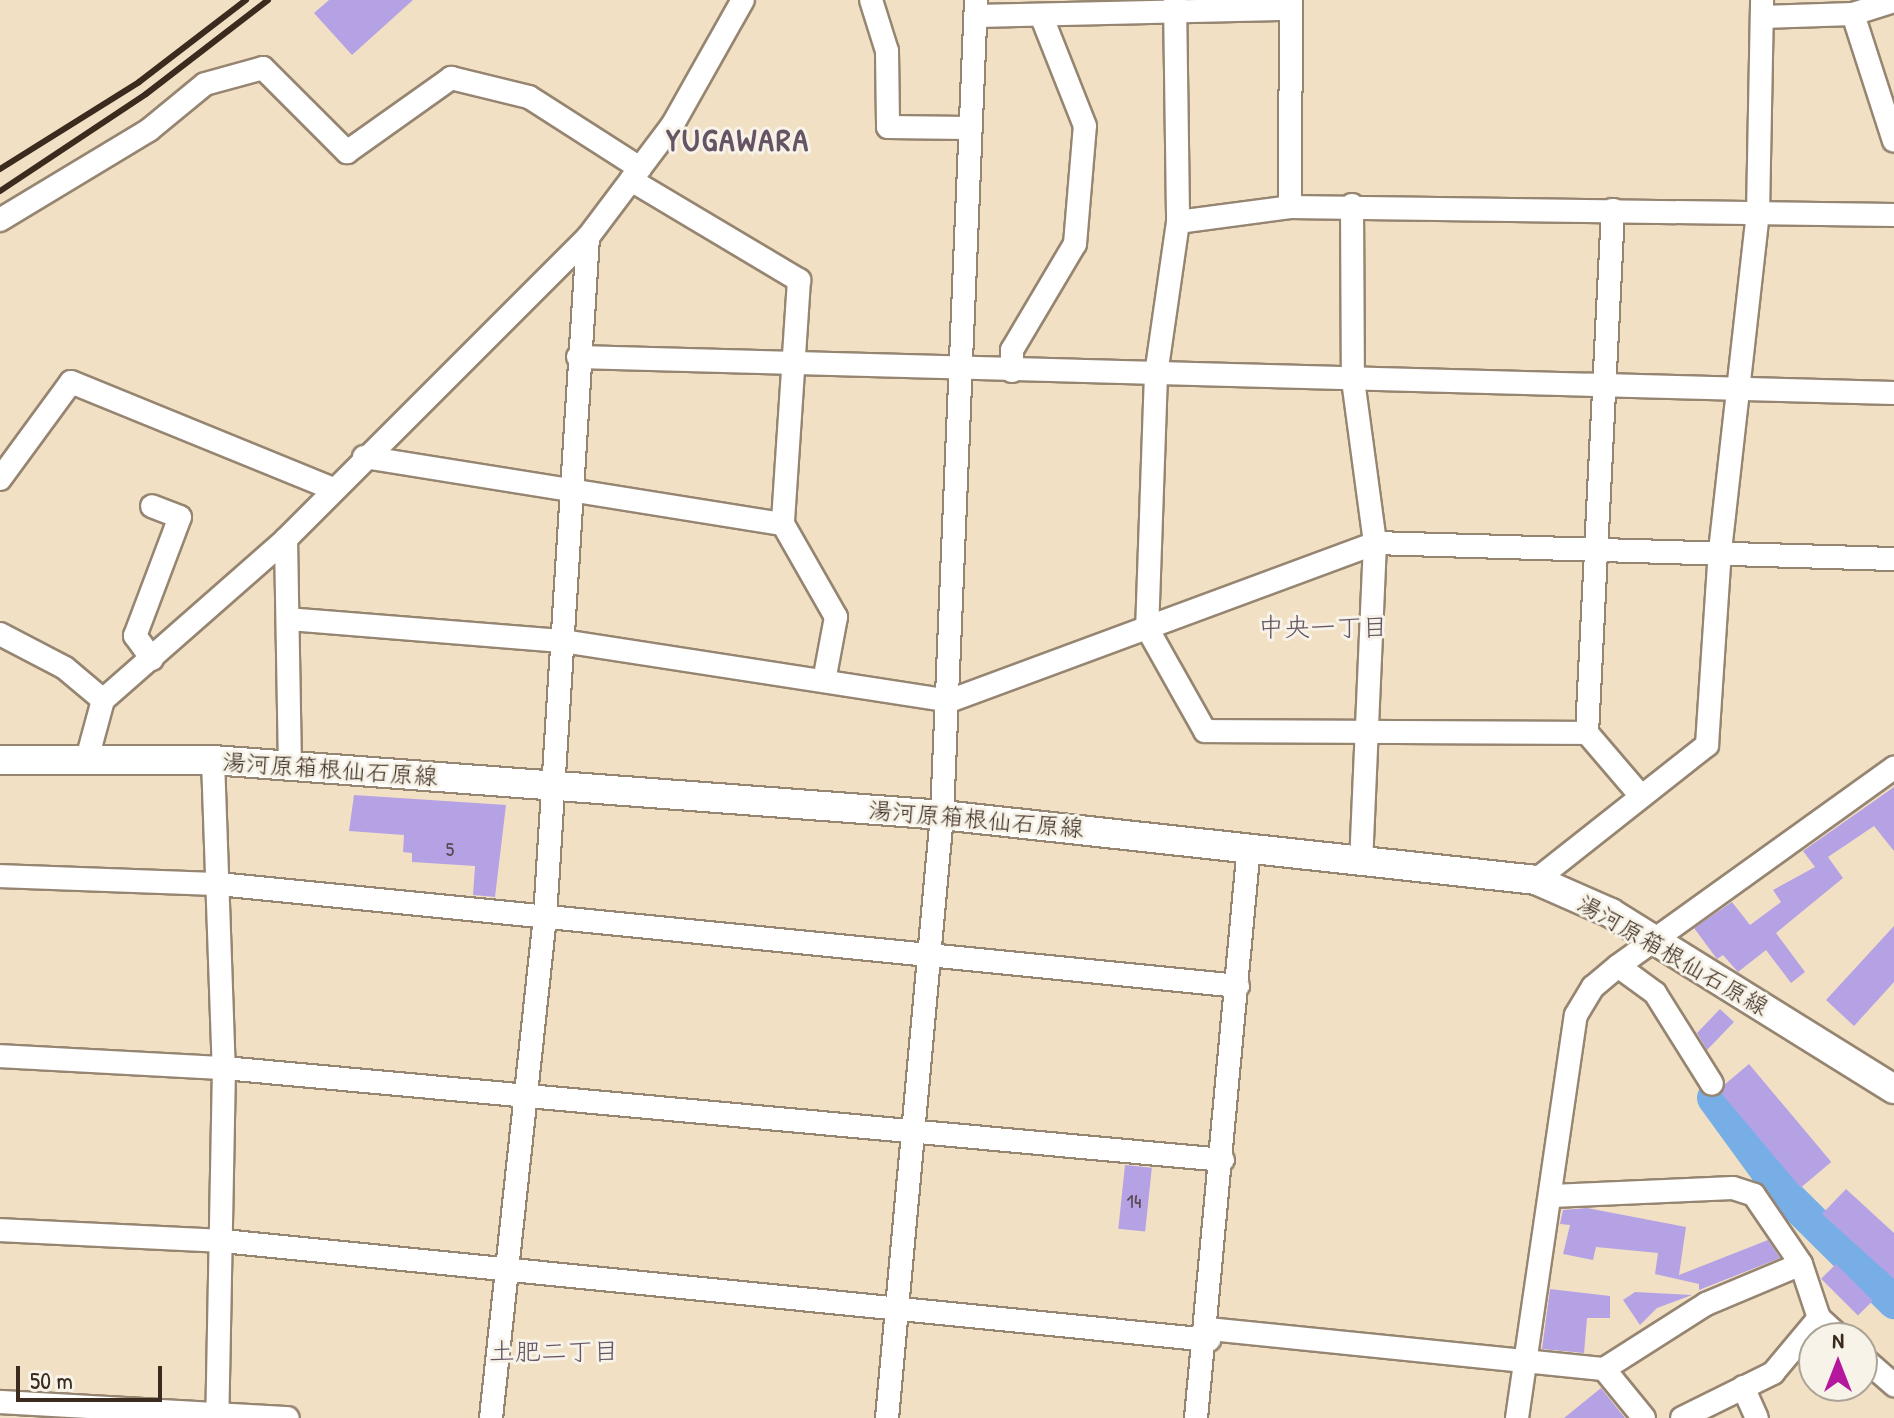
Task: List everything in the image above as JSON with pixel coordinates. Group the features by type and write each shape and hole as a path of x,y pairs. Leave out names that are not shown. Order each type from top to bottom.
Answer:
{"main road":[{"name":"湯河原箱根仙石原線","path":"0,760 213,760 942,815 1361,858 1536,880 1657,942 1891,1082"}],"street":[{"path":"87,759 103,700 286,539 364,457 588,237 635,174 743,0"},
{"path":"871,0 887,51 888,127 968,128"},
{"path":"1536,880 1707,745 1720,551 1758,213 1762,8 1853,14 1894,1"},
{"path":"887,1418 942,815 949,701 968,128 976,8 1041,15 1177,6 1291,4 1290,207"},
{"path":"1177,6 1178,222 1156,374 1147,628 1205,731 1587,733"},
{"path":"1853,14 1894,141"},
{"path":"1012,371 1012,350 1075,244 1085,126 1041,15"},
{"path":"0,220 149,130 205,84 263,68 347,152 451,78 529,97 635,174 799,280 783,524 836,617 824,681"},
{"path":"1178,222 1290,207 1352,205 1894,215"},
{"path":"1352,205 1353,380 1375,543 1361,858"},
{"path":"1613,210 1587,733 1640,795"},
{"path":"491,1418 545,917 556,785 578,357 588,237"},
{"path":"578,357 958,370 1605,383 1894,393"},
{"path":"0,479 71,382 333,489"},
{"path":"364,457 571,486 783,524"},
{"path":"152,506 180,517 135,636 152,659"},
{"path":"286,539 290,766"},
{"path":"288,619 563,641 949,701 1375,543 1720,551 1894,559"},
{"path":"0,634 65,668 103,700"},
{"path":"213,760 224,1068 223,1241 217,1413"},
{"path":"1517,1418 1552,1196 1576,1015 1593,987 1618,966 1657,942 1894,768"},
{"path":"1196,1418 1209,1334 1249,846"},
{"path":"0,876 218,884 1238,986"},
{"path":"1618,966 1655,993 1712,1084"},
{"path":"0,1056 224,1068 1223,1160"},
{"path":"1552,1196 1733,1188 1754,1195 1801,1264 1819,1318 1823,1322"},
{"path":"0,1230 223,1241 896,1313 1209,1334 1604,1369 1706,1304 1801,1264"},
{"path":"1682,1418 1773,1373 1819,1318"},
{"path":"1604,1369 1644,1418"},
{"path":"1878,1371 1894,1385"},
{"path":"1743,1387 1757,1418"},
{"path":"0,1402 288,1418"}],"building":[{"path":"329,0 413,0 352,55 314,13"},
{"path":"1894,787 1894,851 1874,826 1828,857 1843,878 1776,933 1805,972 1791,983 1766,950 1738,972 1723,955 1717,959 1694,928 1732,902 1750,925 1781,902 1773,890 1815,867 1803,851"},
{"path":"354,795 506,805 495,897 473,895 475,866 412,862 412,853 403,852 404,835 349,831"},
{"path":"1894,926 1894,982 1854,1026 1826,1000"},
{"path":"1720,1009 1734,1022 1707,1050 1697,1033"},
{"path":"1749,1064 1831,1162 1801,1188 1718,1090"},
{"path":"1125,1165 1152,1168 1145,1231 1118,1229"},
{"path":"1846,1189 1894,1233 1894,1279 1822,1214"},
{"path":"1587,1208 1686,1227 1679,1275 1768,1240 1780,1258 1699,1290 1699,1284 1655,1274 1658,1253 1596,1247 1593,1260 1563,1254 1570,1225 1560,1224 1563,1210"},
{"path":"1836,1264 1873,1301 1858,1316 1821,1279"},
{"path":"1550,1289 1610,1296 1610,1318 1587,1318 1584,1353 1542,1349"},
{"path":"1635,1292 1692,1295 1657,1308 1640,1325 1623,1300"},
{"path":"1601,1388 1625,1418 1564,1418"}],"waterway":[{"path":"1714,1098 1780,1189 1894,1302"}],"railway":[{"path":"0,169 139,82 246,0"},
{"path":"0,191 146,94 268,0"}],"district":[{"name":"YUGAWARA","path":"738,140"},
{"name":"中央一丁目","path":"1323,627"},
{"name":"土肥二丁目","path":"554,1351"}]}
